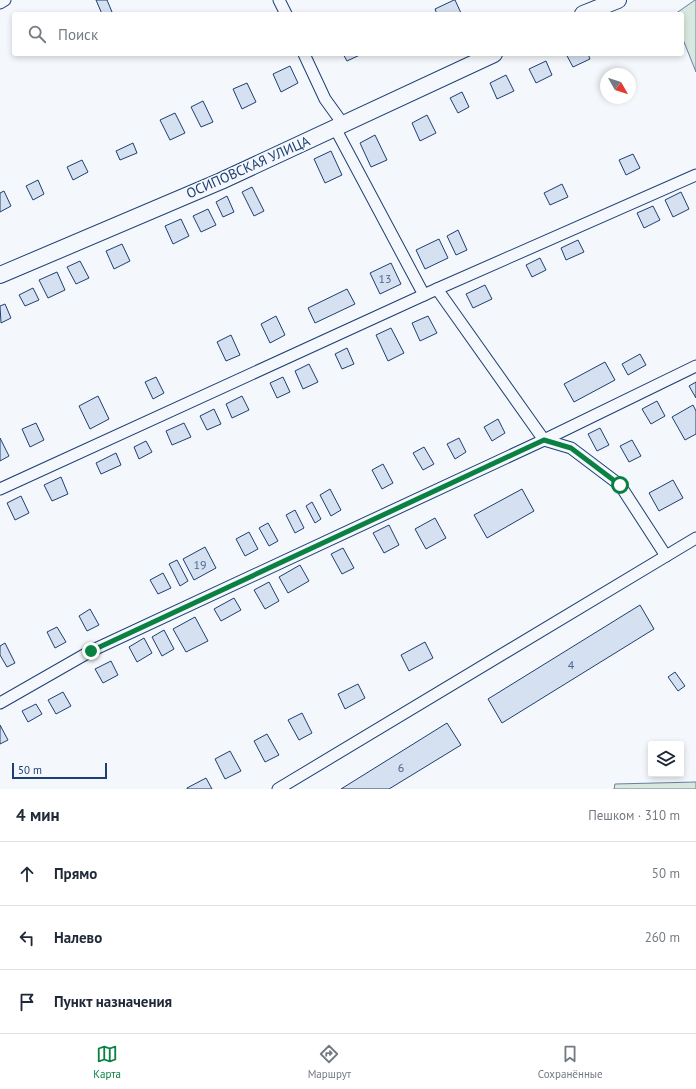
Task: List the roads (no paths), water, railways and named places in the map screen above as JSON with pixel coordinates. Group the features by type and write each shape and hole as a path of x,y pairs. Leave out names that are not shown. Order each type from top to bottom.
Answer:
{"street":[{"path":"0,3 5,0"},
{"path":"279,0 285,12"},
{"path":"588,12 618,0"},
{"path":"305,56 325,99 424,295"},
{"name":"ОСИПОВСКАЯ УЛИЦА","path":"0,275 221,181 490,56"},
{"path":"0,489 424,295 696,175"},
{"path":"438,289 544,440 571,448 620,485 666,556"},
{"path":"0,703 91,651 544,440 696,366"},
{"path":"278,789 696,538"}]}
